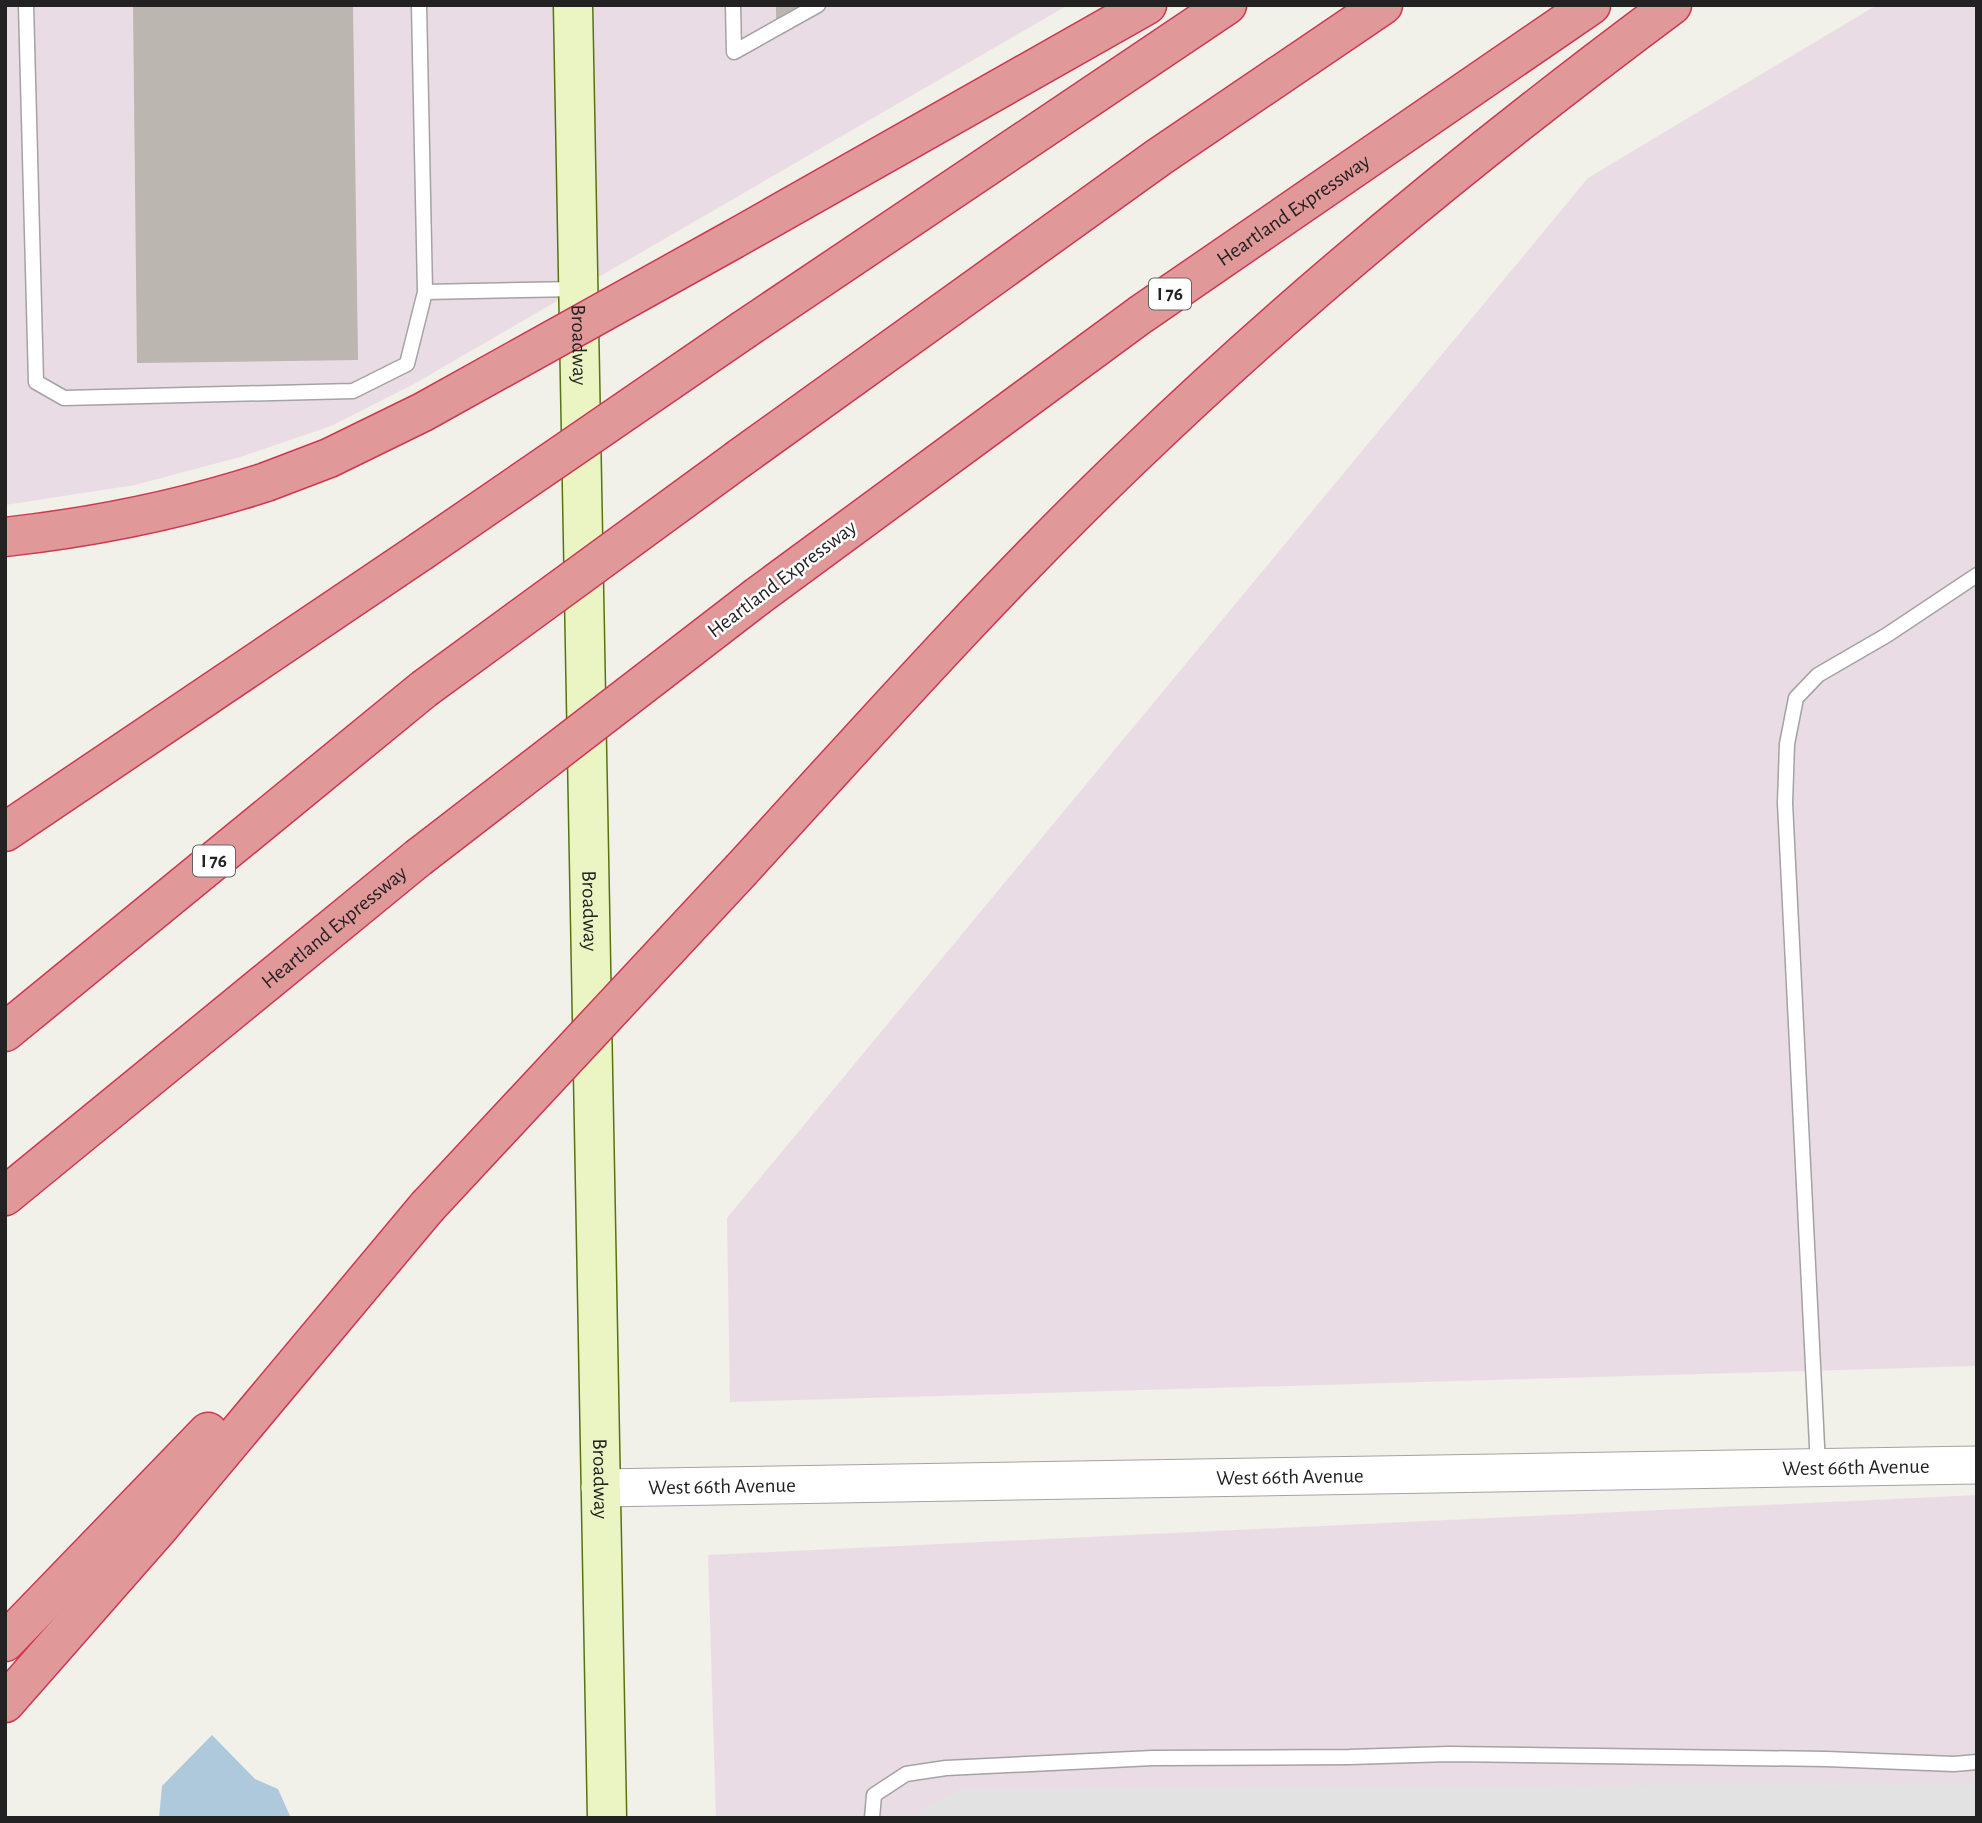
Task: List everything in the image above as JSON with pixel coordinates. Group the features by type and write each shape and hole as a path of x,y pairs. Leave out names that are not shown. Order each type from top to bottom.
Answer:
{"highway":[{"path":"5,537 146,516 225,496 329,458 424,412 1147,5"},
{"path":"5,832 1227,5"},
{"name":"I 76","path":"5,1032 424,690 740,458 1159,157 1383,5"},
{"name":"Heartland Expressway","path":"5,1196 418,858 758,596 1139,315 1591,5"},
{"path":"5,1642 426,1207 742,869 938,654 1077,510 1284,317 1441,183 1672,5"},
{"path":"5,1703 157,1530 426,1207"}],"main road":[{"name":"Broadway","path":"573,5 607,1818"}],"street":[{"name":"West 66th Avenue","path":"600,1488 1977,1465"}],"lane":[{"path":"26,5 36,382 64,398 354,391 407,365 425,292 419,5"},
{"path":"733,5 734,52 818,5"},
{"path":"425,292 578,289"},
{"path":"1818,1468 1785,803 1787,744 1796,698 1818,675 1887,635 1977,575"},
{"path":"872,1818 874,1795 906,1774 946,1768 1120,1759 1461,1754 1826,1759 1954,1764 1977,1762"}],"shaded area":[{"path":"5,5 1068,5 414,384 331,426 240,457 135,485 5,505"},
{"path":"1877,5 1977,5 1977,1366 730,1402 727,1218 1588,178"},
{"path":"1977,1495 1977,1818 716,1818 708,1555"},
{"path":"1977,1783 1977,1818 921,1818 921,1810 964,1789"}],"water":[{"path":"212,1735 255,1779 278,1789 291,1818 159,1818 162,1786"}],"building":[{"path":"133,5 353,5 358,360 137,363"},
{"path":"776,5 803,5 776,22"}]}
